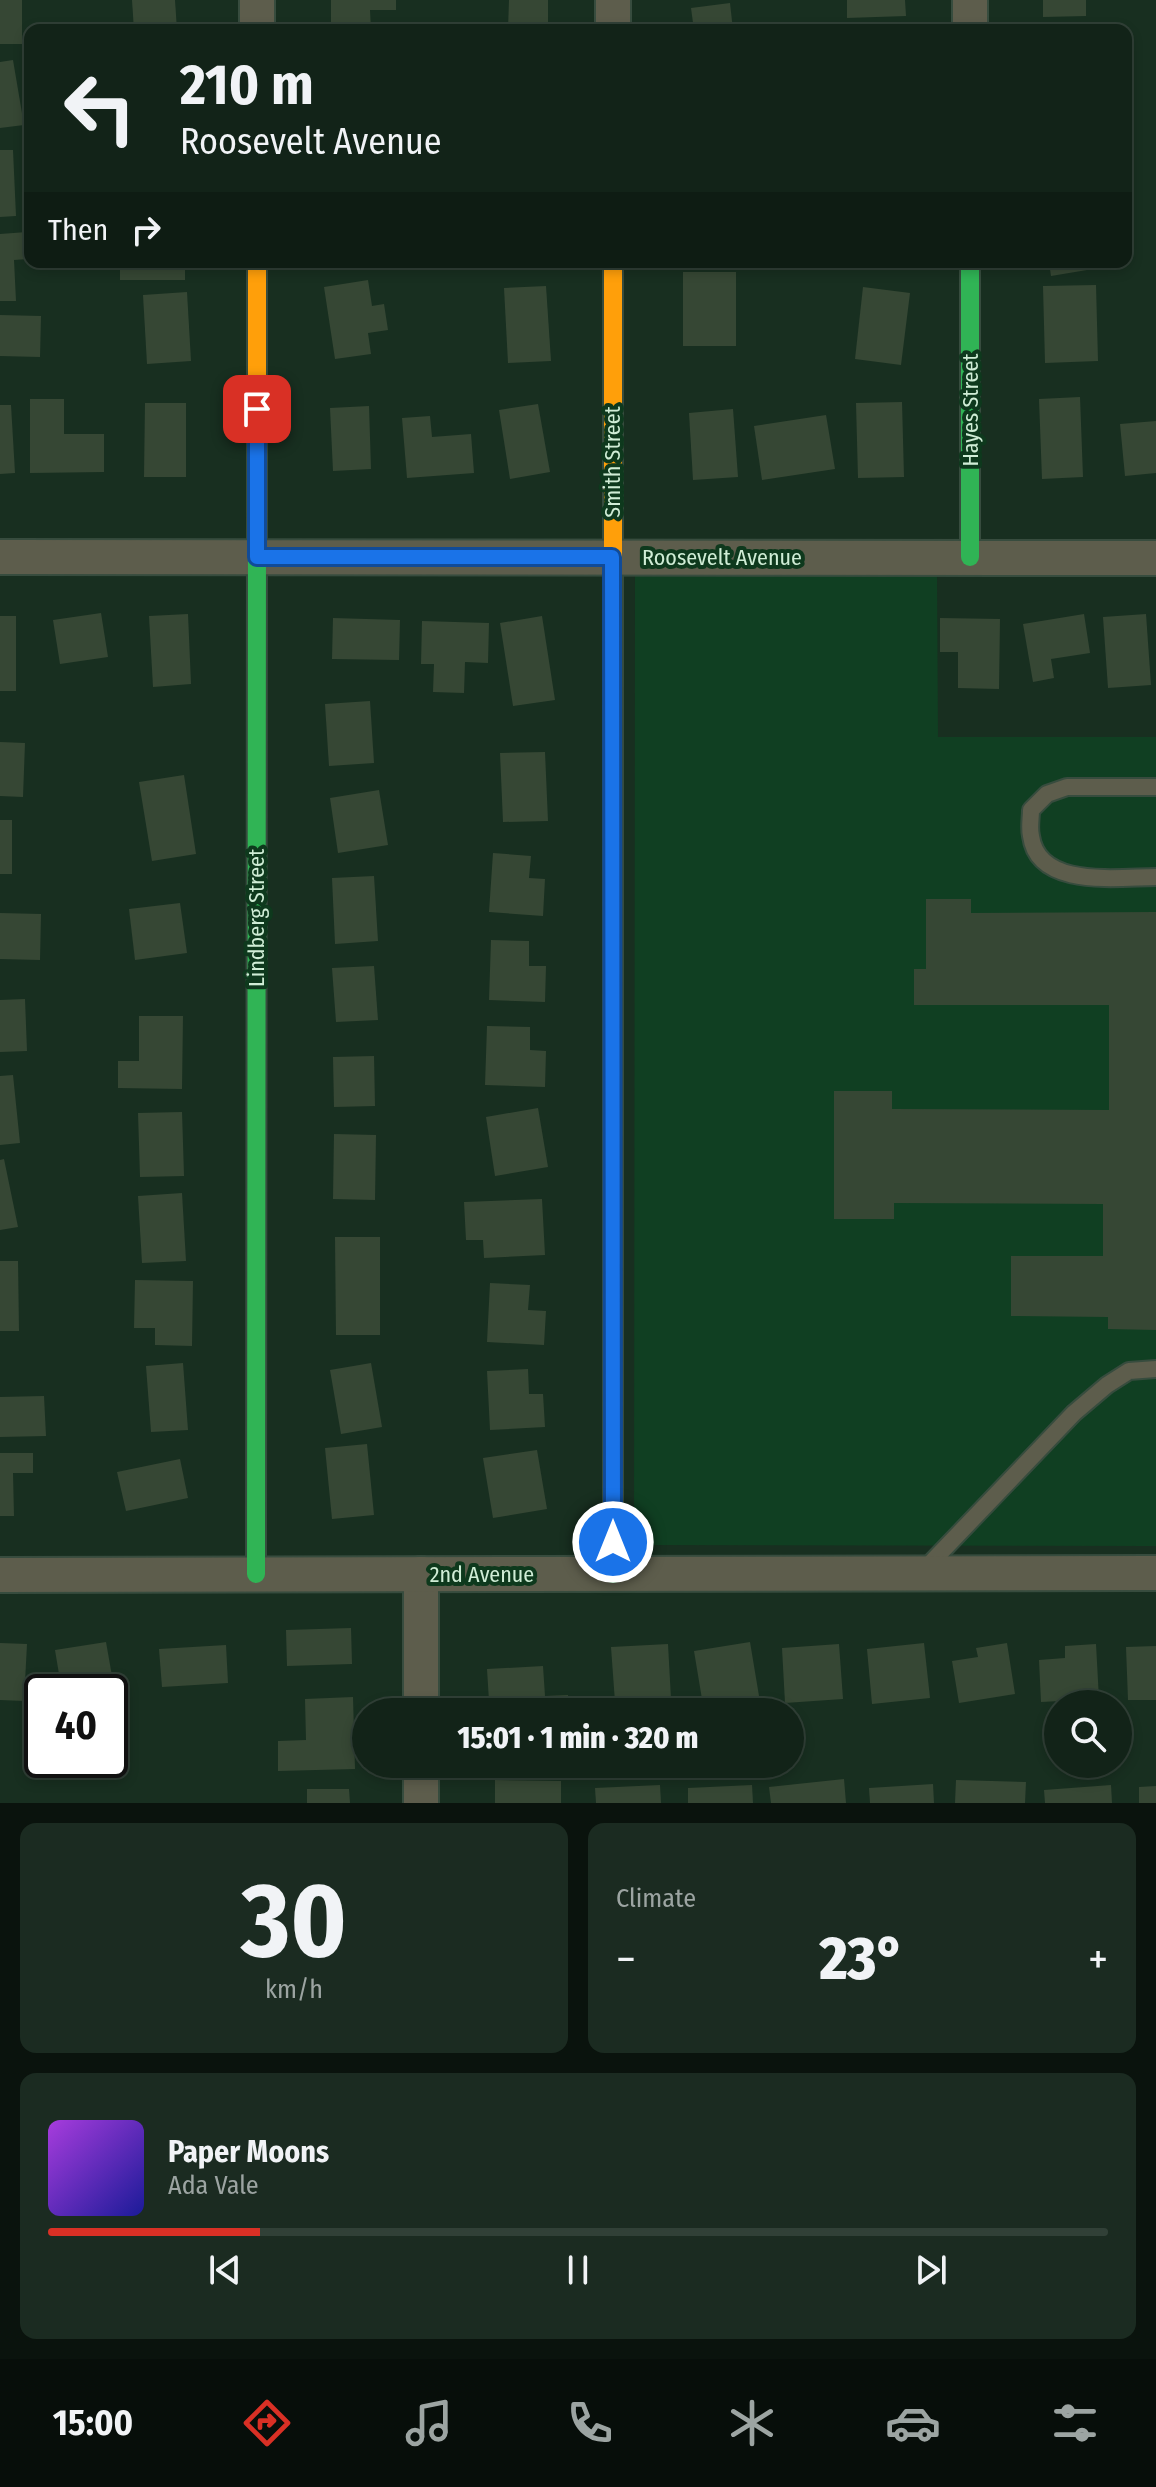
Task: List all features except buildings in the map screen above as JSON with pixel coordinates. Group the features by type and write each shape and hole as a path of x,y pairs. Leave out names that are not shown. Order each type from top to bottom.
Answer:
{"street":[{"path":"257,0 257,24"},
{"path":"613,0 613,24"},
{"path":"970,0 970,24"},
{"name":"Lindberg Street","path":"256,1574 257,268"},
{"name":"Smith Street","path":"613,268 613,1574"},
{"name":"Hayes Street","path":"970,268 970,557"},
{"name":"Roosevelt Avenue","path":"0,557 1156,558"},
{"name":"2nd Avenue","path":"0,1575 1156,1573"},
{"path":"421,1574 421,1698"},
{"path":"421,1778 421,1803"}],"lane":[{"path":"1156,787 1067,787 1047,794 1031,810 1030,838 1042,858 1056,870 1076,877 1156,877"},
{"path":"921,1573 1074,1413 1129,1371 1156,1369"}],"shaded area":[{"path":"635,569 937,570 938,737 1156,737 1156,1546 634,1545"}],"traffic: fast":[{"path":"970,268 970,557"},
{"path":"256,1574 257,513"},
{"path":"613,687 613,1574"}],"traffic: slow":[{"path":"257,268 257,513"},
{"path":"613,268 613,687"}],"route":[{"path":"257,409 257,557 612,557 613,1542"}]}
